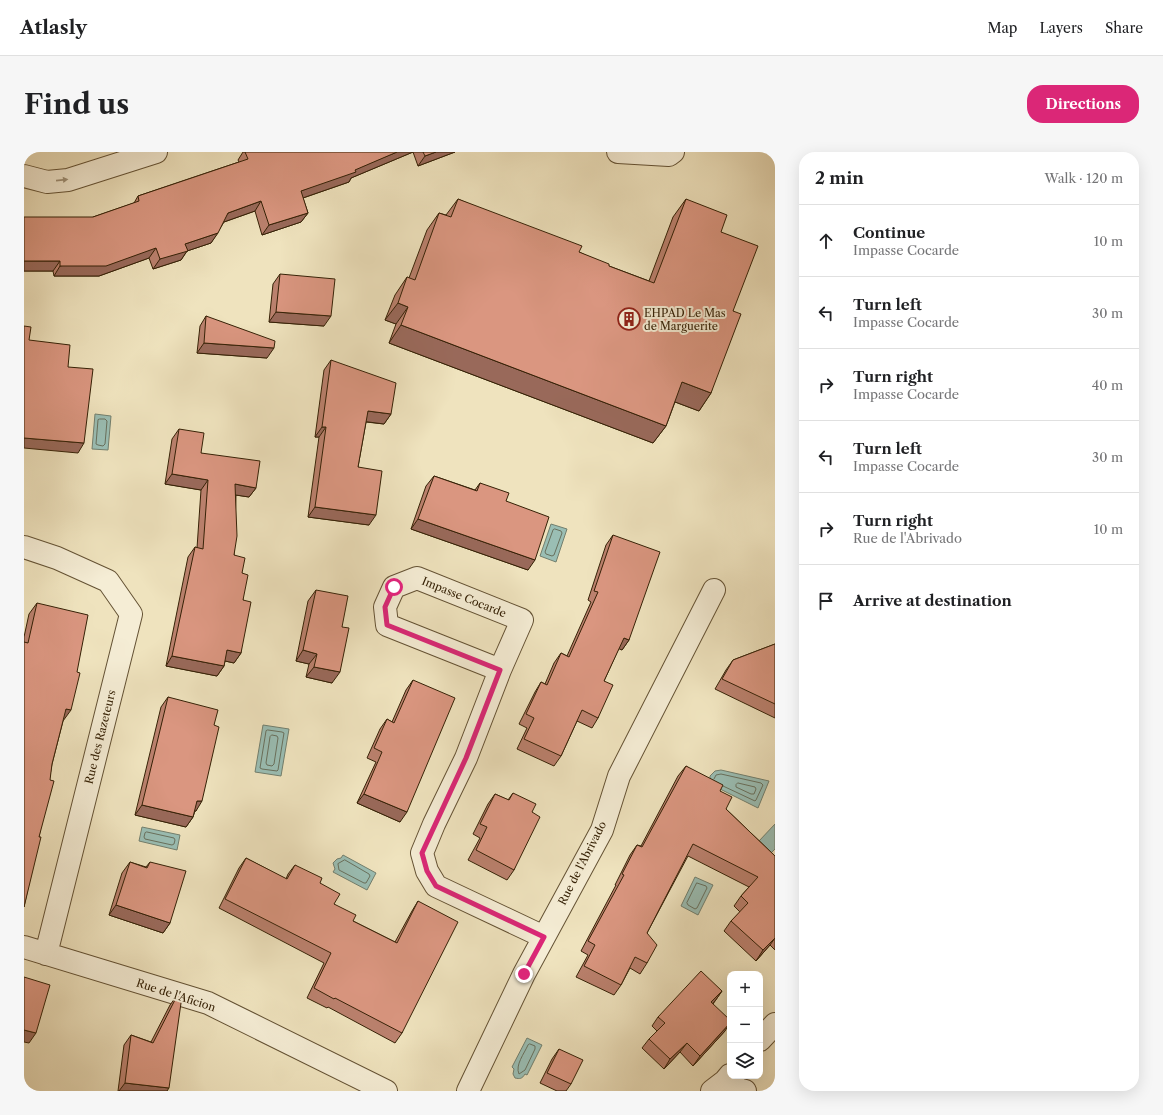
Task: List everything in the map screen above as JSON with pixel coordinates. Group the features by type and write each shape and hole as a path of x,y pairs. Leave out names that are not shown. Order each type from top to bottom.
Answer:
{"street":[{"path":"24,176 47,182 68,180 156,152"},
{"path":"619,152 670,155 673,152"},
{"name":"Rue des Razeteurs","path":"24,547 57,558 108,581 131,614 46,954"},
{"name":"Impasse Cocarde","path":"500,670 387,625 385,607 394,587 417,578 522,620 500,670 466,758 422,853 427,871 436,886 544,937"},
{"name":"Rue de l'Abrivado","path":"468,1091 521,981 602,830 619,776 714,590"},
{"name":"Rue de l'Aficion","path":"24,947 208,1003 386,1091"},
{"path":"763,1037 775,1024"},
{"path":"722,1082 745,1091"}],"water":[{"path":"95,414 111,416 108,450 92,449"},
{"path":"551,524 567,529 556,562 540,556"},
{"path":"263,725 289,729 281,776 255,772"},
{"path":"721,770 769,781 758,808 716,787 710,780 710,776 715,771"},
{"path":"775,824 775,849 771,853 759,841"},
{"path":"142,827 180,835 177,850 139,841"},
{"path":"343,855 376,873 367,890 333,872 335,869 333,863"},
{"path":"695,877 713,885 698,915 681,906"},
{"path":"527,1038 542,1045 527,1075 525,1074 521,1078 515,1078 513,1074 514,1069 512,1067"}],"building":[{"path":"245,152 397,152 355,170 356,172 301,191 308,213 269,225 261,201 228,213 218,233 185,244 188,251 160,259 156,248 106,266 60,266 60,261 24,261 24,217 93,217 139,201 138,196 248,159"},
{"path":"423,152 436,152 425,156"},
{"name":"EHPAD Le Mas de Marguerite","path":"458,199 582,246 579,252 609,264 609,266 654,283 686,199 727,215 721,232 758,246 733,311 741,314 711,393 682,382 666,426 401,325 408,307 398,303 407,277 415,280 439,213 451,217"},
{"path":"280,274 335,279 331,316 276,312"},
{"path":"206,316 275,341 274,348 204,343"},
{"path":"24,326 31,327 29,340 70,345 68,367 93,369 84,443 24,438"},
{"path":"331,360 396,383 391,414 368,411 358,467 382,471 376,515 315,507 326,427 322,427"},
{"path":"179,429 204,433 201,453 260,461 256,488 235,484 237,536 234,555 245,558 242,573 248,575 243,600 251,602 241,653 227,650 224,666 172,656 195,547 203,549 208,480 172,474"},
{"path":"434,476 477,491 480,483 509,493 506,501 549,517 535,560 418,519"},
{"path":"613,535 660,552 629,640 624,638 604,681 613,685 598,718 582,710 561,756 524,739 534,718 526,714 541,682 547,685 561,653 569,657 598,592 594,591"},
{"path":"316,590 348,596 342,627 349,628 340,672 314,667 317,654 303,650"},
{"path":"37,603 88,615 77,672 80,673 71,710 66,709 52,764 50,780 54,781 39,837 41,837 24,907 24,642 28,643"},
{"path":"775,644 775,704 722,679 733,660"},
{"path":"413,680 455,698 407,812 364,794 382,752 374,748 387,719 394,723"},
{"path":"168,697 218,710 214,725 219,727 202,801 197,801 193,817 142,805"},
{"path":"686,766 723,785 720,791 732,797 726,809 775,856 775,938 763,950 731,921 748,903 741,896 758,877 693,844 647,933 657,945 647,963 635,957 621,985 584,966 595,945 588,941 624,875 622,874 637,845 642,847"},
{"path":"513,793 536,804 532,812 540,817 514,870 476,850 487,827 480,824 495,794 509,800"},
{"path":"246,858 287,879 295,865 322,878 320,883 340,894 334,904 356,915 353,921 397,943 418,901 458,922 402,1033 314,988 331,953 225,899"},
{"path":"130,862 147,868 150,862 186,871 170,923 116,905"},
{"path":"701,971 722,991 711,1002 727,1017 727,1026 700,1056 687,1043 670,1059 649,1039 665,1023 658,1017"},
{"path":"24,977 50,985 36,1033 24,1030"},
{"path":"178,994 182,996 169,1088 125,1083 131,1035 153,1043"},
{"path":"559,1049 583,1060 571,1084 547,1073"}],"place":[{"name":"EHPAD Le Mas de Marguerite","path":"629,319"}],"route":[{"path":"394,587 385,607 387,625 500,670 466,758 434,824 422,853 427,871 436,886 544,937 524,974"}]}
